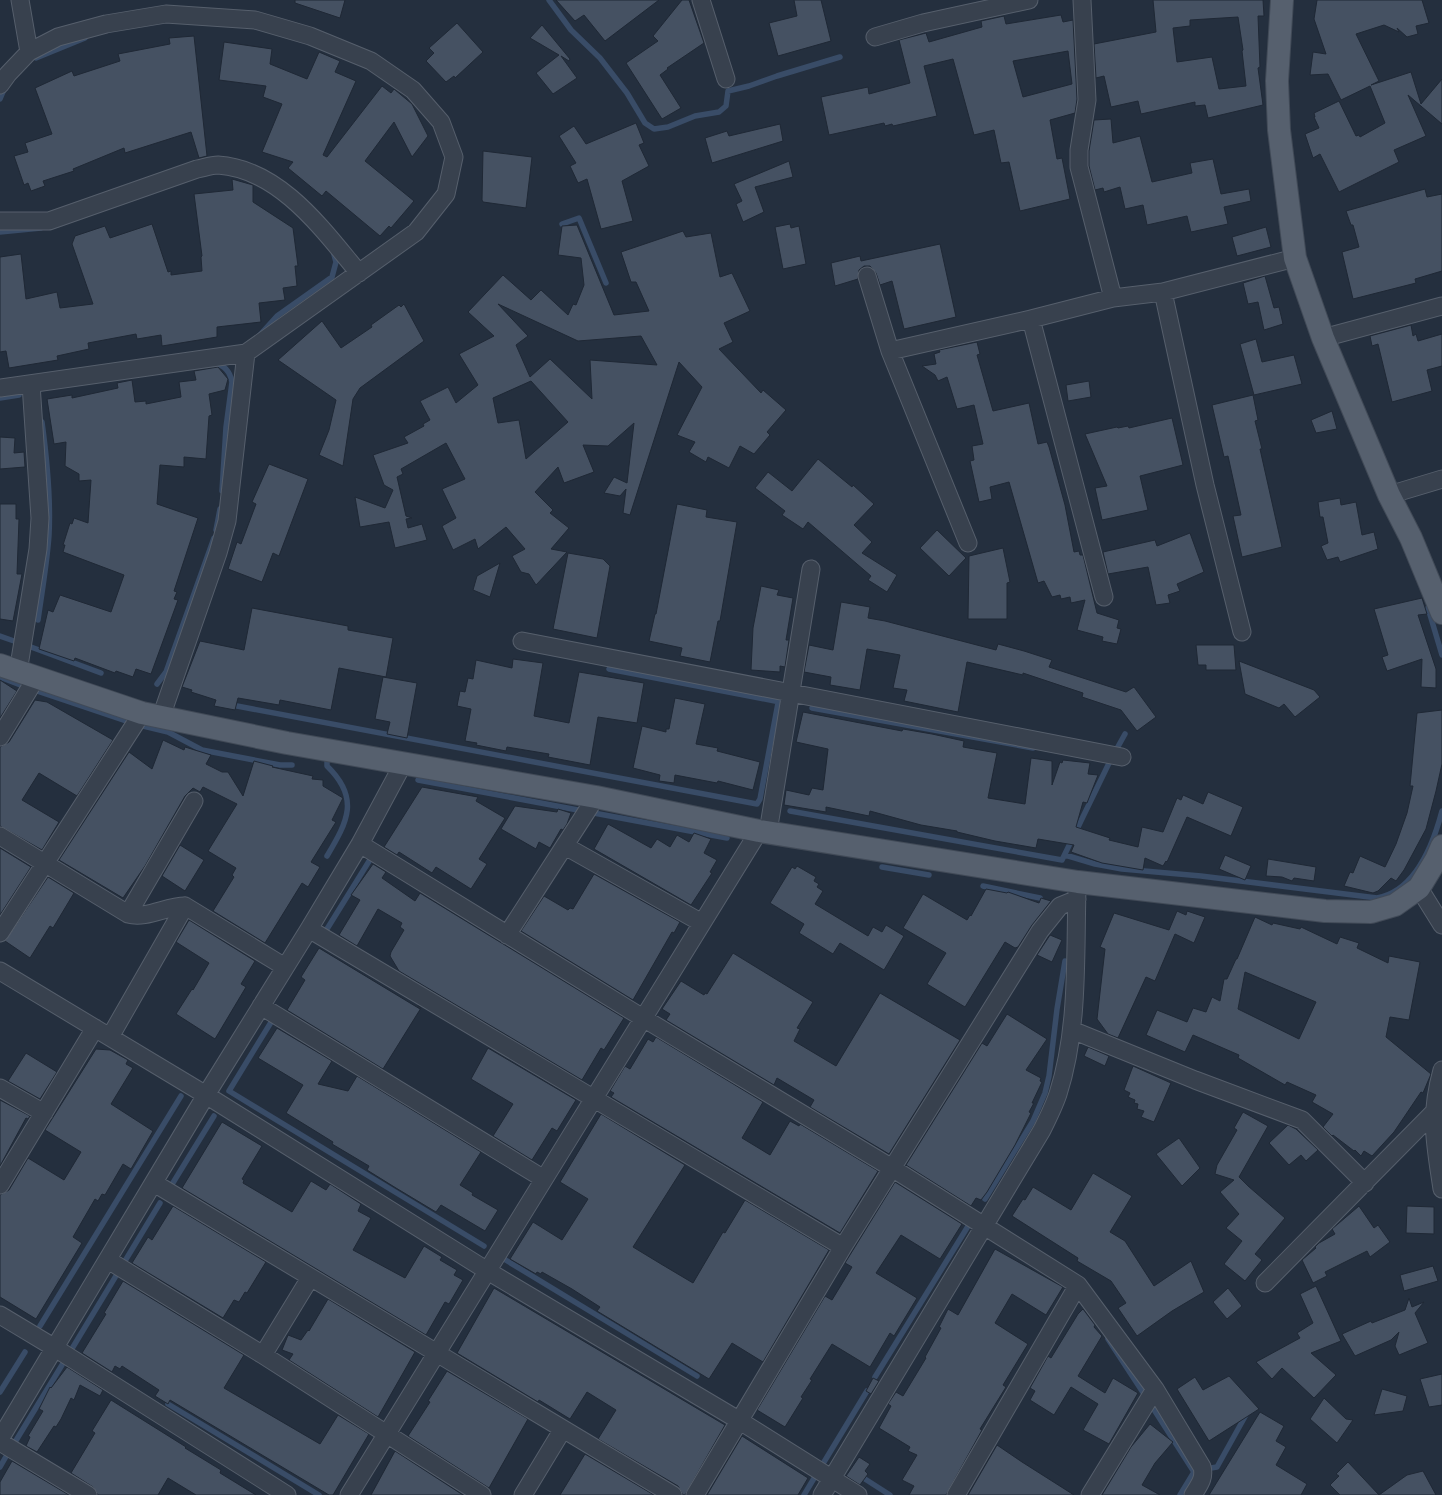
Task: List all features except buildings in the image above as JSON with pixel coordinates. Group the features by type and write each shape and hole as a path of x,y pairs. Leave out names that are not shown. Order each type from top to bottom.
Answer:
{"main road":[{"path":"1282,0 1277,81 1279,130 1295,258 1323,338 1389,495 1411,538 1442,613"},
{"path":"18,672 152,715 287,743 596,797 763,832 1077,891 1325,911 1371,912 1395,905 1419,888 1436,860 1442,846"}],"street":[{"path":"20,0 29,52"},
{"path":"701,0 726,79"},
{"path":"875,37 923,23 1029,0"},
{"path":"1082,0 1087,100 1079,150 1079,166 1113,298"},
{"path":"0,85 8,74 29,52 58,37 100,26 166,14 255,20 310,36 371,61 413,90 441,122 454,158 446,194 416,232 246,353 0,388"},
{"path":"0,221 49,220 197,169 217,165 243,170 269,182 312,217 359,273"},
{"path":"890,351 1031,319 1113,298 1163,292 1295,258"},
{"path":"867,276 890,351 968,543"},
{"path":"1163,292 1203,479 1242,632"},
{"path":"1323,338 1442,306"},
{"path":"1031,319 1104,597"},
{"path":"0,933 45,863 152,715 218,553 227,521 246,353"},
{"path":"0,737 18,672 38,549 40,518 31,384"},
{"path":"1389,495 1442,479"},
{"path":"349,1495 486,1270 595,1098 702,923 763,832 791,693 811,569"},
{"path":"522,641 1122,757"},
{"path":"0,1439 206,1096 360,844 403,764"},
{"path":"507,935 596,797"},
{"path":"128,914 194,801"},
{"path":"0,836 128,914 142,915 177,906 185,906 286,966"},
{"path":"360,844 643,1018 892,1168 1078,1284 1155,1389 1202,1467 1204,1473 1202,1482 1193,1495"},
{"path":"565,846 702,923"},
{"path":"1419,888 1442,925"},
{"path":"822,1495 985,1227 1042,1130 1058,1095 1067,1061 1072,1030 1077,891"},
{"path":"695,1495 843,1247 1040,931 1060,906 1077,891"},
{"path":"110,1037 185,906"},
{"path":"309,929 843,1247"},
{"path":"0,971 206,1096 486,1270 740,1421 831,1480 858,1495"},
{"path":"261,1006 544,1179"},
{"path":"0,1186 95,1028"},
{"path":"1072,1030 1195,1080 1302,1120 1364,1183"},
{"path":"1442,1070 1433,1113 1434,1137 1442,1189"},
{"path":"0,1088 44,1114"},
{"path":"1265,1283 1433,1113"},
{"path":"154,1183 673,1495"},
{"path":"108,1260 263,1355 482,1495"},
{"path":"263,1355 310,1278"},
{"path":"956,1495 1078,1284"},
{"path":"0,1316 55,1348 287,1495"},
{"path":"1090,1495 1155,1389"},
{"path":"523,1495 563,1429"},
{"path":"0,1442 88,1495"}],"waterway":[{"path":"549,0 571,30 600,58 627,93 645,123 654,129 668,127 695,116 719,112 726,106 728,91 749,86 840,57"},
{"path":"36,58 85,38"},
{"path":"0,99 5,87"},
{"path":"562,224 579,218 606,283"},
{"path":"0,232 41,228"},
{"path":"258,337 277,316 332,277 336,262 333,251"},
{"path":"214,363 221,365 226,369 232,382 226,427 222,491"},
{"path":"0,398 19,395"},
{"path":"38,620 49,535 48,478 42,422"},
{"path":"216,530 220,509"},
{"path":"157,684 166,672 214,538"},
{"path":"1428,608 1442,655"},
{"path":"0,636 14,641"},
{"path":"31,647 101,673"},
{"path":"609,669 780,702"},
{"path":"0,677 23,686"},
{"path":"34,690 129,722"},
{"path":"237,706 757,804 760,799 778,703"},
{"path":"812,708 1033,748"},
{"path":"139,725 168,732 202,750 280,765 292,765"},
{"path":"790,811 1062,860 1110,761 1125,734"},
{"path":"327,761 327,766 344,789 347,799 347,810 345,821 327,856"},
{"path":"418,780 727,838"},
{"path":"1065,855 1095,864 1122,869 1201,876 1377,898 1391,894 1402,886 1421,865 1434,838 1442,811"},
{"path":"327,929 371,858 374,860"},
{"path":"882,867 929,875"},
{"path":"983,886 1040,898"},
{"path":"985,1199 1033,1121 1045,1093 1049,1076 1057,1009 1065,961"},
{"path":"273,1019 229,1091 484,1246"},
{"path":"40,1326 181,1096"},
{"path":"171,1186 214,1116"},
{"path":"73,1347 160,1203"},
{"path":"875,1377 970,1223"},
{"path":"504,1259 697,1376"},
{"path":"1108,1339 1144,1394"},
{"path":"0,1392 25,1352"},
{"path":"12,1447 62,1365"},
{"path":"824,1462 867,1391"},
{"path":"168,1404 319,1495"},
{"path":"1151,1405 1194,1472 1180,1495"},
{"path":"1211,1468 1217,1467 1247,1413"},
{"path":"0,1467 8,1453"},
{"path":"804,1495 816,1475"},
{"path":"865,1479 890,1495"}]}
